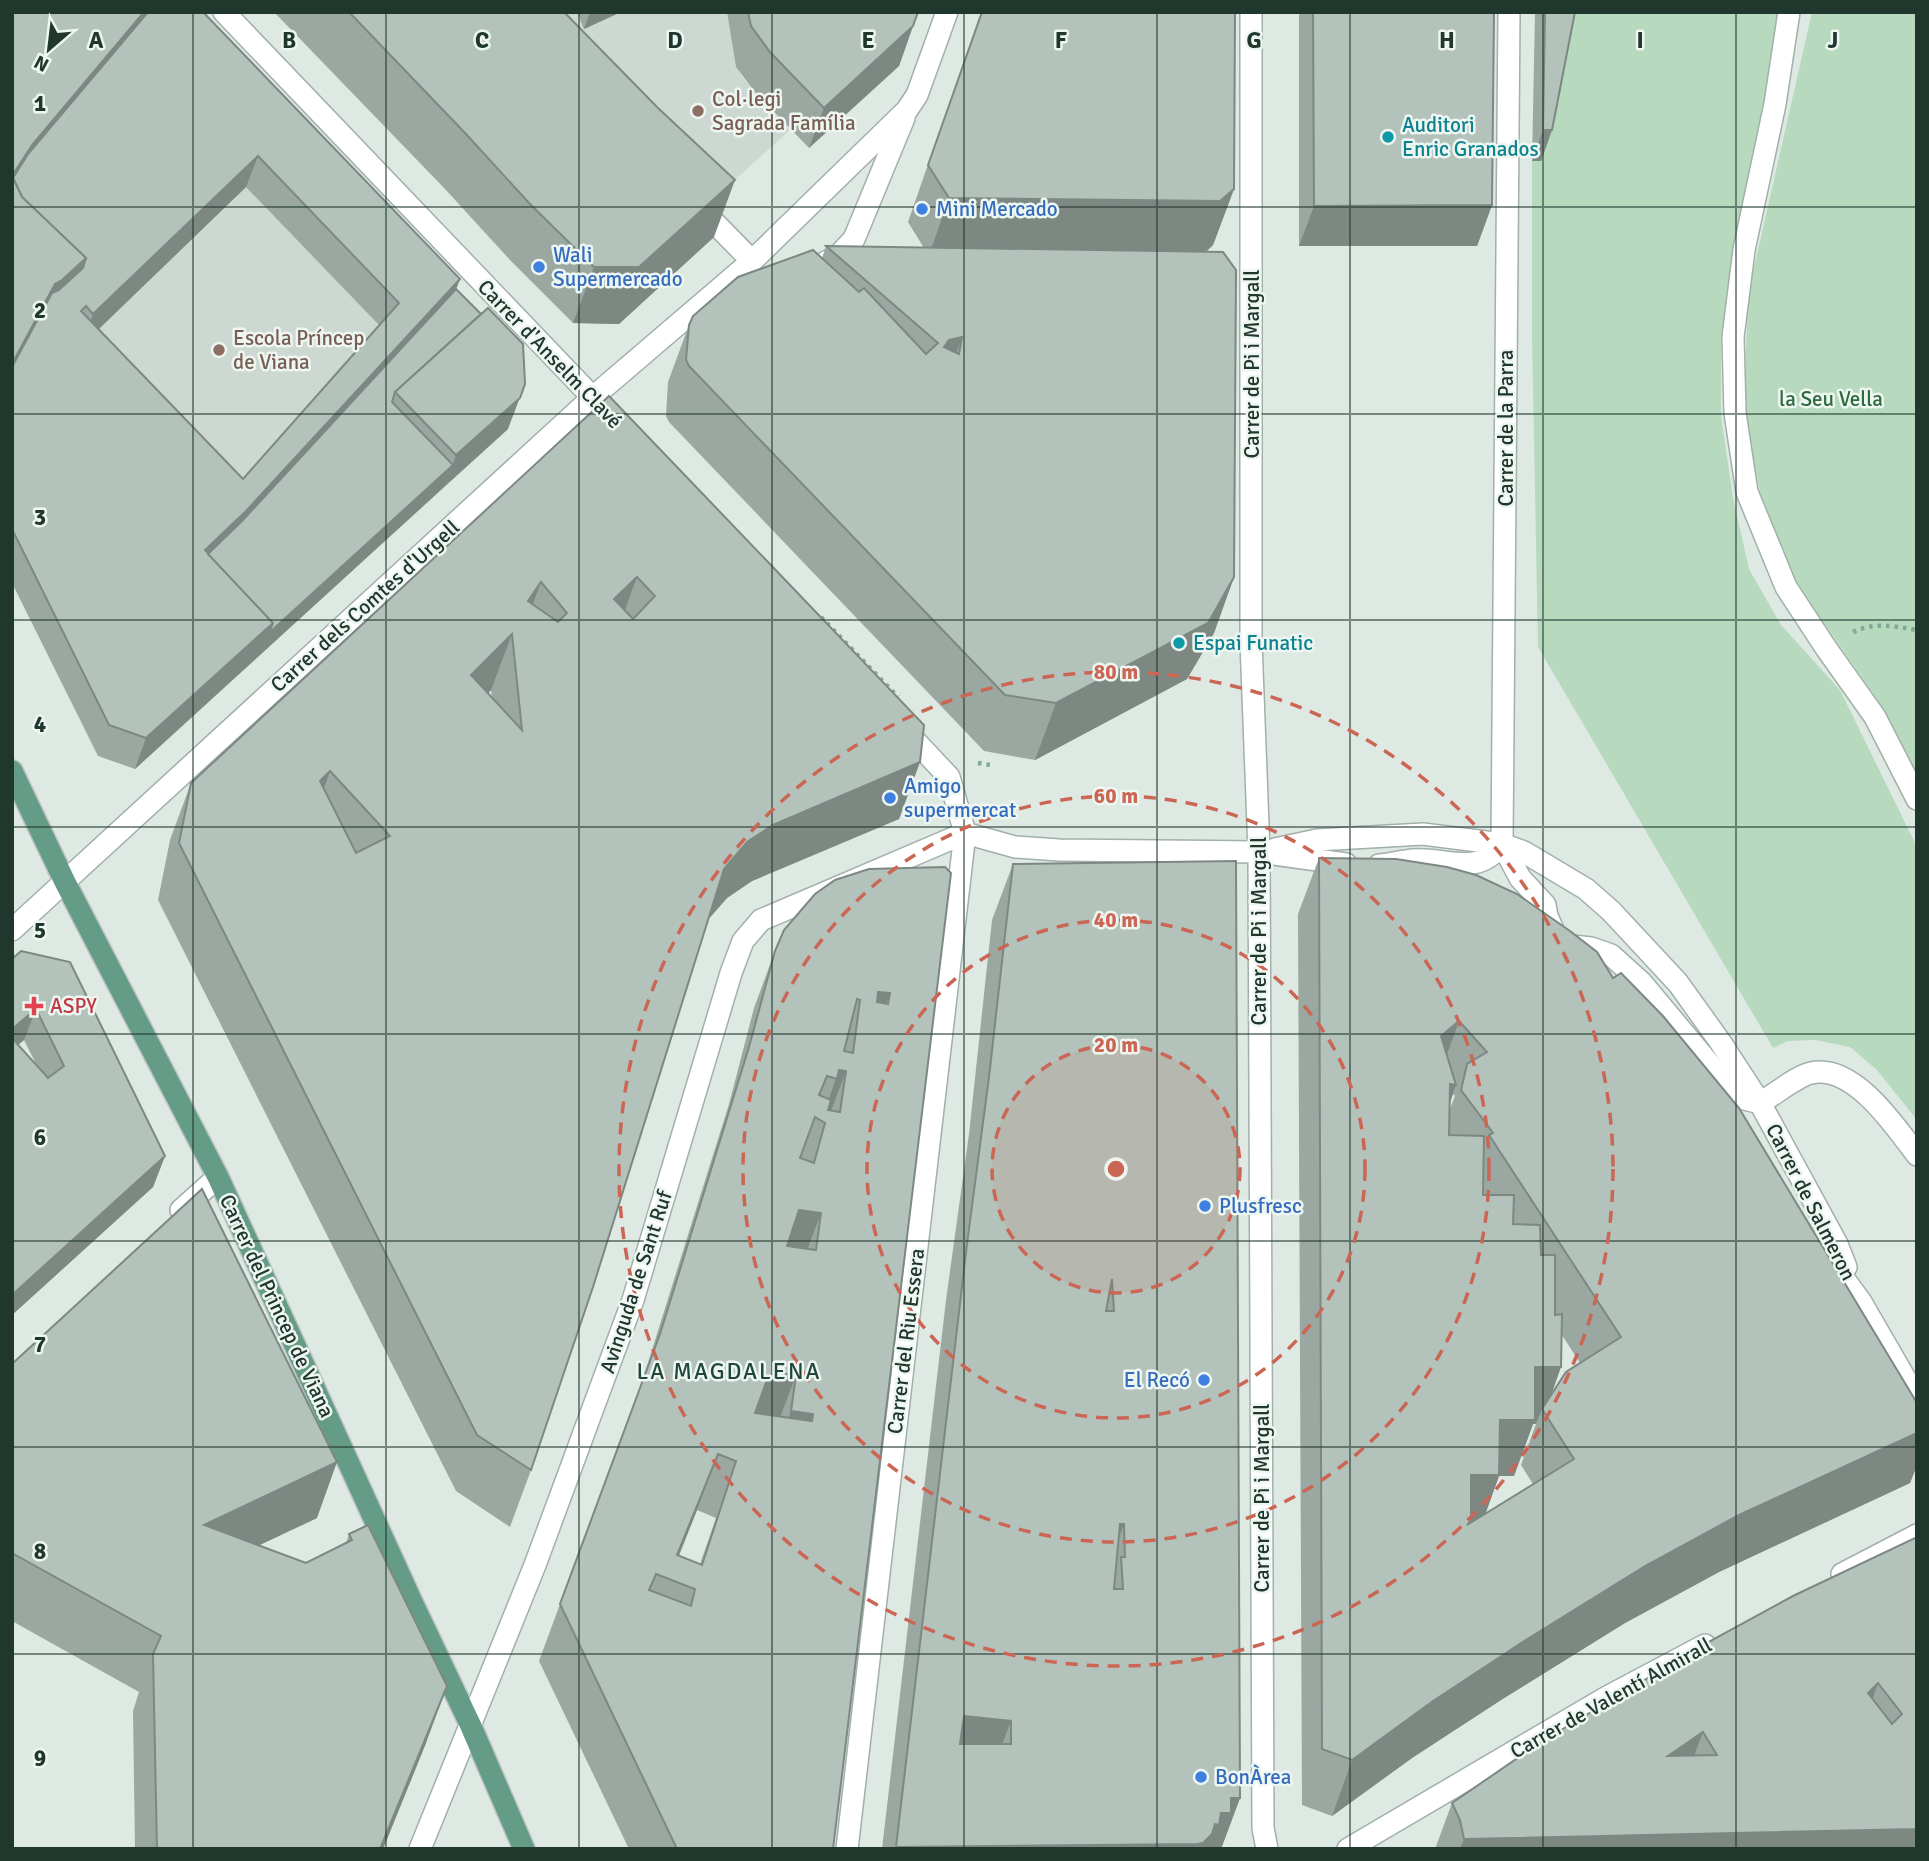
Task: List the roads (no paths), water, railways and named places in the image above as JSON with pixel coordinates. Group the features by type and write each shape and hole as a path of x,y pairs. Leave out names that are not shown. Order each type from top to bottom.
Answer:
{"main road":[{"name":"Carrer del Princep de Viana","path":"12,771 65,882 218,1177 423,1626 471,1724 524,1849"}],"street":[{"name":"Carrer d'Anselm Clavé","path":"224,12 631,437"},
{"name":"Carrer dels Comtes d'Urgell","path":"12,930 593,397 722,287 754,271 907,110 917,95 947,12"},
{"name":"Carrer de Pi i Margall","path":"1251,12 1251,642 1259,852 1263,1828 1268,1849"},
{"name":"Carrer de la Parra","path":"1502,844 1509,12"},
{"path":"1789,12 1775,104 1744,250 1733,337 1735,413 1747,492 1786,586 1875,717 1917,799"},
{"name":"Carrer dels Comtes d'Urgell","path":"802,273 838,256 854,239 907,110"},
{"path":"690,198 754,271"},
{"path":"838,256 862,266"},
{"path":"1225,280 1252,280"},
{"path":"892,717 949,777 965,834 1014,847 1059,850 1259,852 1371,867 1438,881"},
{"name":"Avinguda de Sant Ruf","path":"420,1849 536,1565 633,1300 723,996 743,941 761,920 965,834"},
{"name":"Carrer del Riu Essera","path":"848,1849 965,834"},
{"name":"Carrer de Salmeron","path":"1259,852 1317,840 1423,834 1502,844 1558,870 1586,889 1611,911 1678,983 1760,1103 1836,1244 1861,1302"},
{"path":"1371,867 1415,860 1474,865 1493,856 1502,844"},
{"name":"Carrer de Salmeron","path":"1502,844 1520,878 1545,905 1546,916 1553,930"},
{"name":"Carrer de Salmeron","path":"1523,911 1553,930 1609,978 1657,1028 1724,1113"},
{"name":"Carrer de Salmeron","path":"1572,946 1591,948 1611,956 1641,982 1737,1097 1760,1103"},
{"path":"1760,1103 1810,1073 1827,1072 1845,1078 1880,1106 1917,1155"},
{"path":"166,1224 218,1177"},
{"name":"Carrer de Salmeron","path":"1803,1223 1861,1302 1917,1399"},
{"path":"1830,1580 1917,1535"},
{"name":"Carrer de Valentí Almirall","path":"1348,1849 1606,1697 1718,1638"}],"place":[{"name":"Col·legi Sagrada Família","path":"698,111"},
{"name":"Auditori Enric Granados","path":"1388,137"},
{"name":"Mini Mercado","path":"922,209"},
{"name":"Wali Supermercado","path":"539,267"},
{"name":"Escola Príncep de Viana","path":"219,350"},
{"name":"Espai Funatic","path":"1179,643"},
{"name":"Amigo supermercat","path":"890,798"},
{"name":"ASPY","path":"34,1006"},
{"name":"Plusfresc","path":"1205,1206"},
{"name":"El Recó","path":"1204,1380"},
{"name":"BonÀrea","path":"1201,1777"}],"district":[{"name":"LA MAGDALENA","path":"729,1371"}],"park label":[{"name":"la Seu Vella","path":"1831,399"}]}
